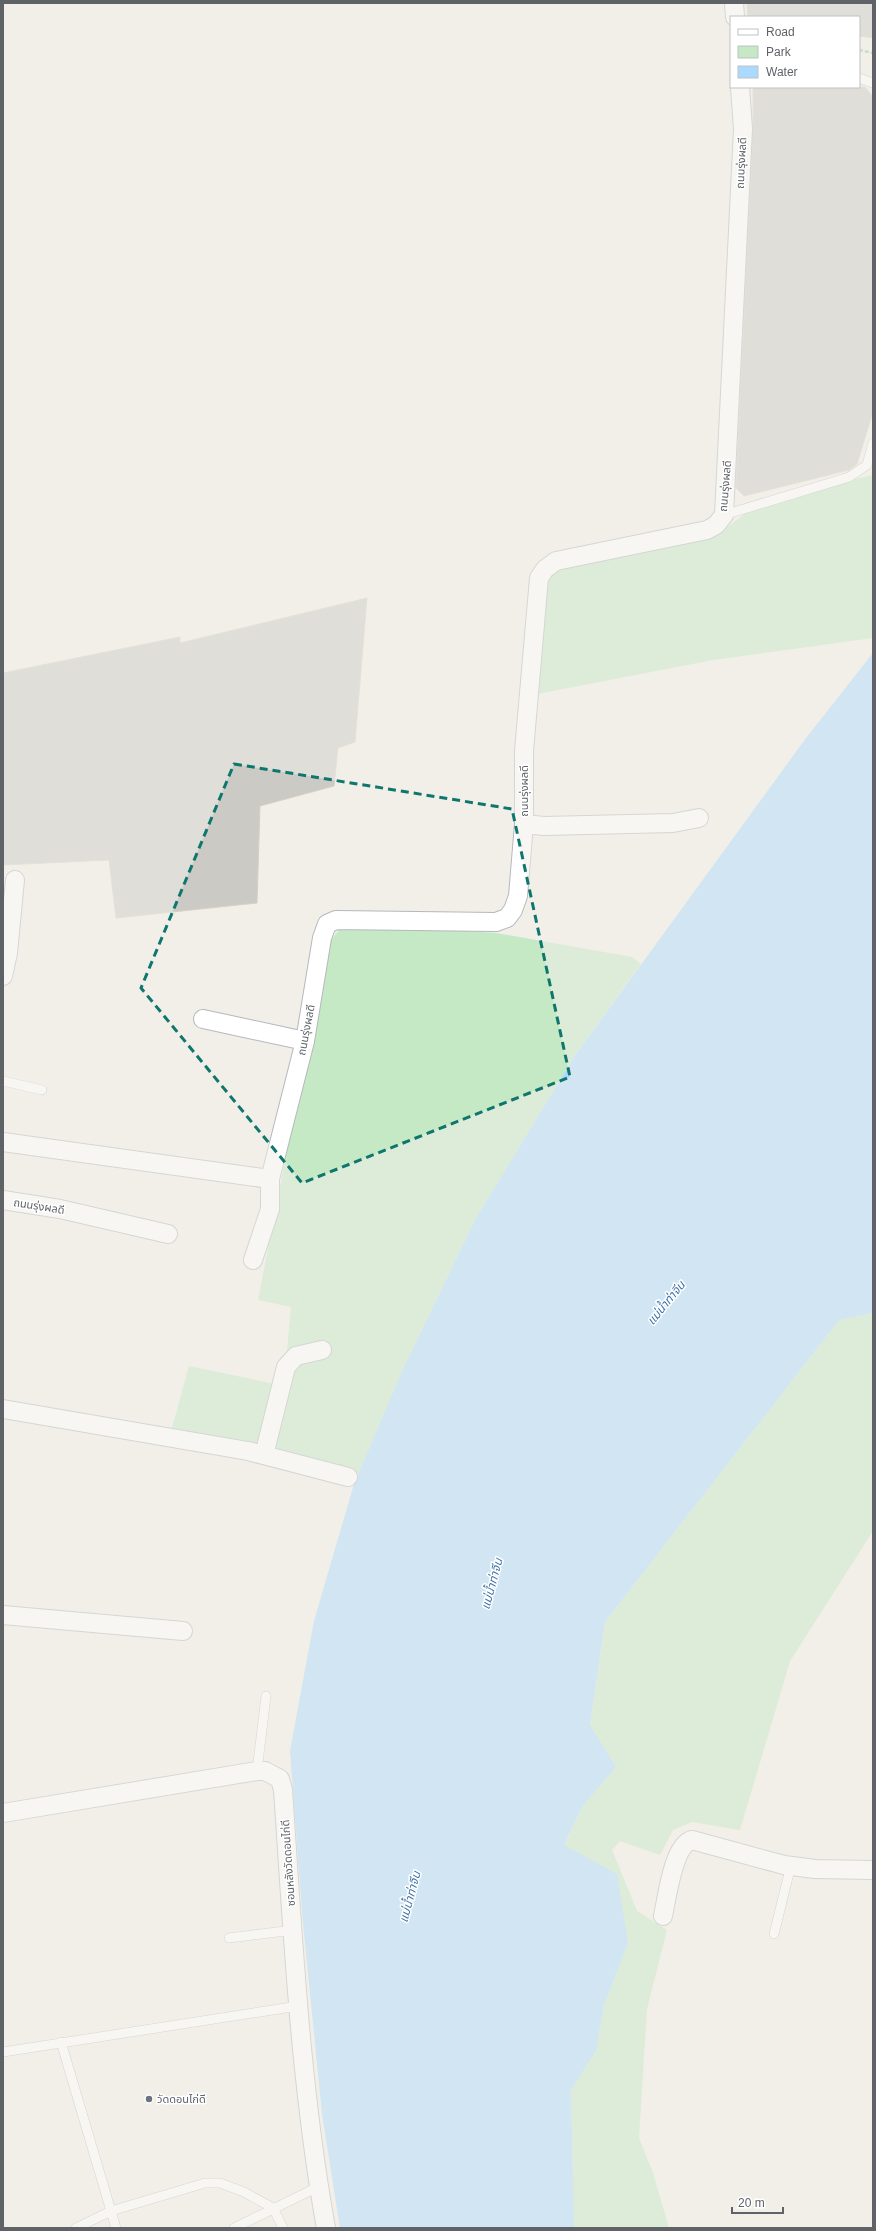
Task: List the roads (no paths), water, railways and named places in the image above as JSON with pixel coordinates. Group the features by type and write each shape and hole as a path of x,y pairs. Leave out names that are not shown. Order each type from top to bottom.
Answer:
{"street":[{"path":"734,3 735,16"},
{"name":"ถนนรุ่งผลดี","path":"253,1260 270,1209 270,1179 305,1041 322,938 327,924 336,920 502,920 513,910 517,902 524,824 524,751 537,584 545,569 563,558 707,530 716,525 724,515 743,128 740,88"},
{"path":"524,824 544,826 673,823 699,818"},
{"path":"3,976 8,952 15,880"},
{"path":"203,1019 305,1041"},
{"path":"3,1142 270,1179"},
{"name":"ถนนรุ่งผลดี","path":"3,1200 60,1208 168,1234"},
{"path":"264,1455 286,1367 296,1356 322,1350"},
{"path":"3,1409 264,1455 348,1477"},
{"path":"3,1615 183,1631"},
{"name":"ซอนหลังวัดดอนไก่ดี","path":"3,1813 257,1771 265,1771 280,1779 283,1790 298,2006 318,2186 326,2228"},
{"path":"663,1916 675,1862 684,1845 689,1840 700,1840 791,1866 815,1869 873,1870"}],"lane":[{"path":"860,78 873,83"},
{"path":"724,515 849,477 867,465 873,443"},
{"path":"3,1081 42,1090"},
{"path":"257,1771 266,1696"},
{"path":"774,1934 791,1866"},
{"path":"229,1938 293,1930"},
{"path":"3,2052 298,2006"},
{"path":"61,2042 116,2228"},
{"path":"76,2228 111,2211 205,2183 220,2182 244,2192 273,2208 283,2228"},
{"path":"234,2228 318,2186"}],"water":[{"name":"แม่น้ำท่าจีน","path":"873,653 873,1313 839,1320 605,1622 590,1725 616,1767 582,1807 564,1845 617,1874 628,1943 604,2005 596,2051 571,2090 574,2228 340,2228 322,2114 303,1923 290,1751 314,1621 354,1484 403,1369 476,1218 576,1054 806,738"}],"place":[{"name":"วัดดอนไก่ดี","path":"149,2099"}]}
